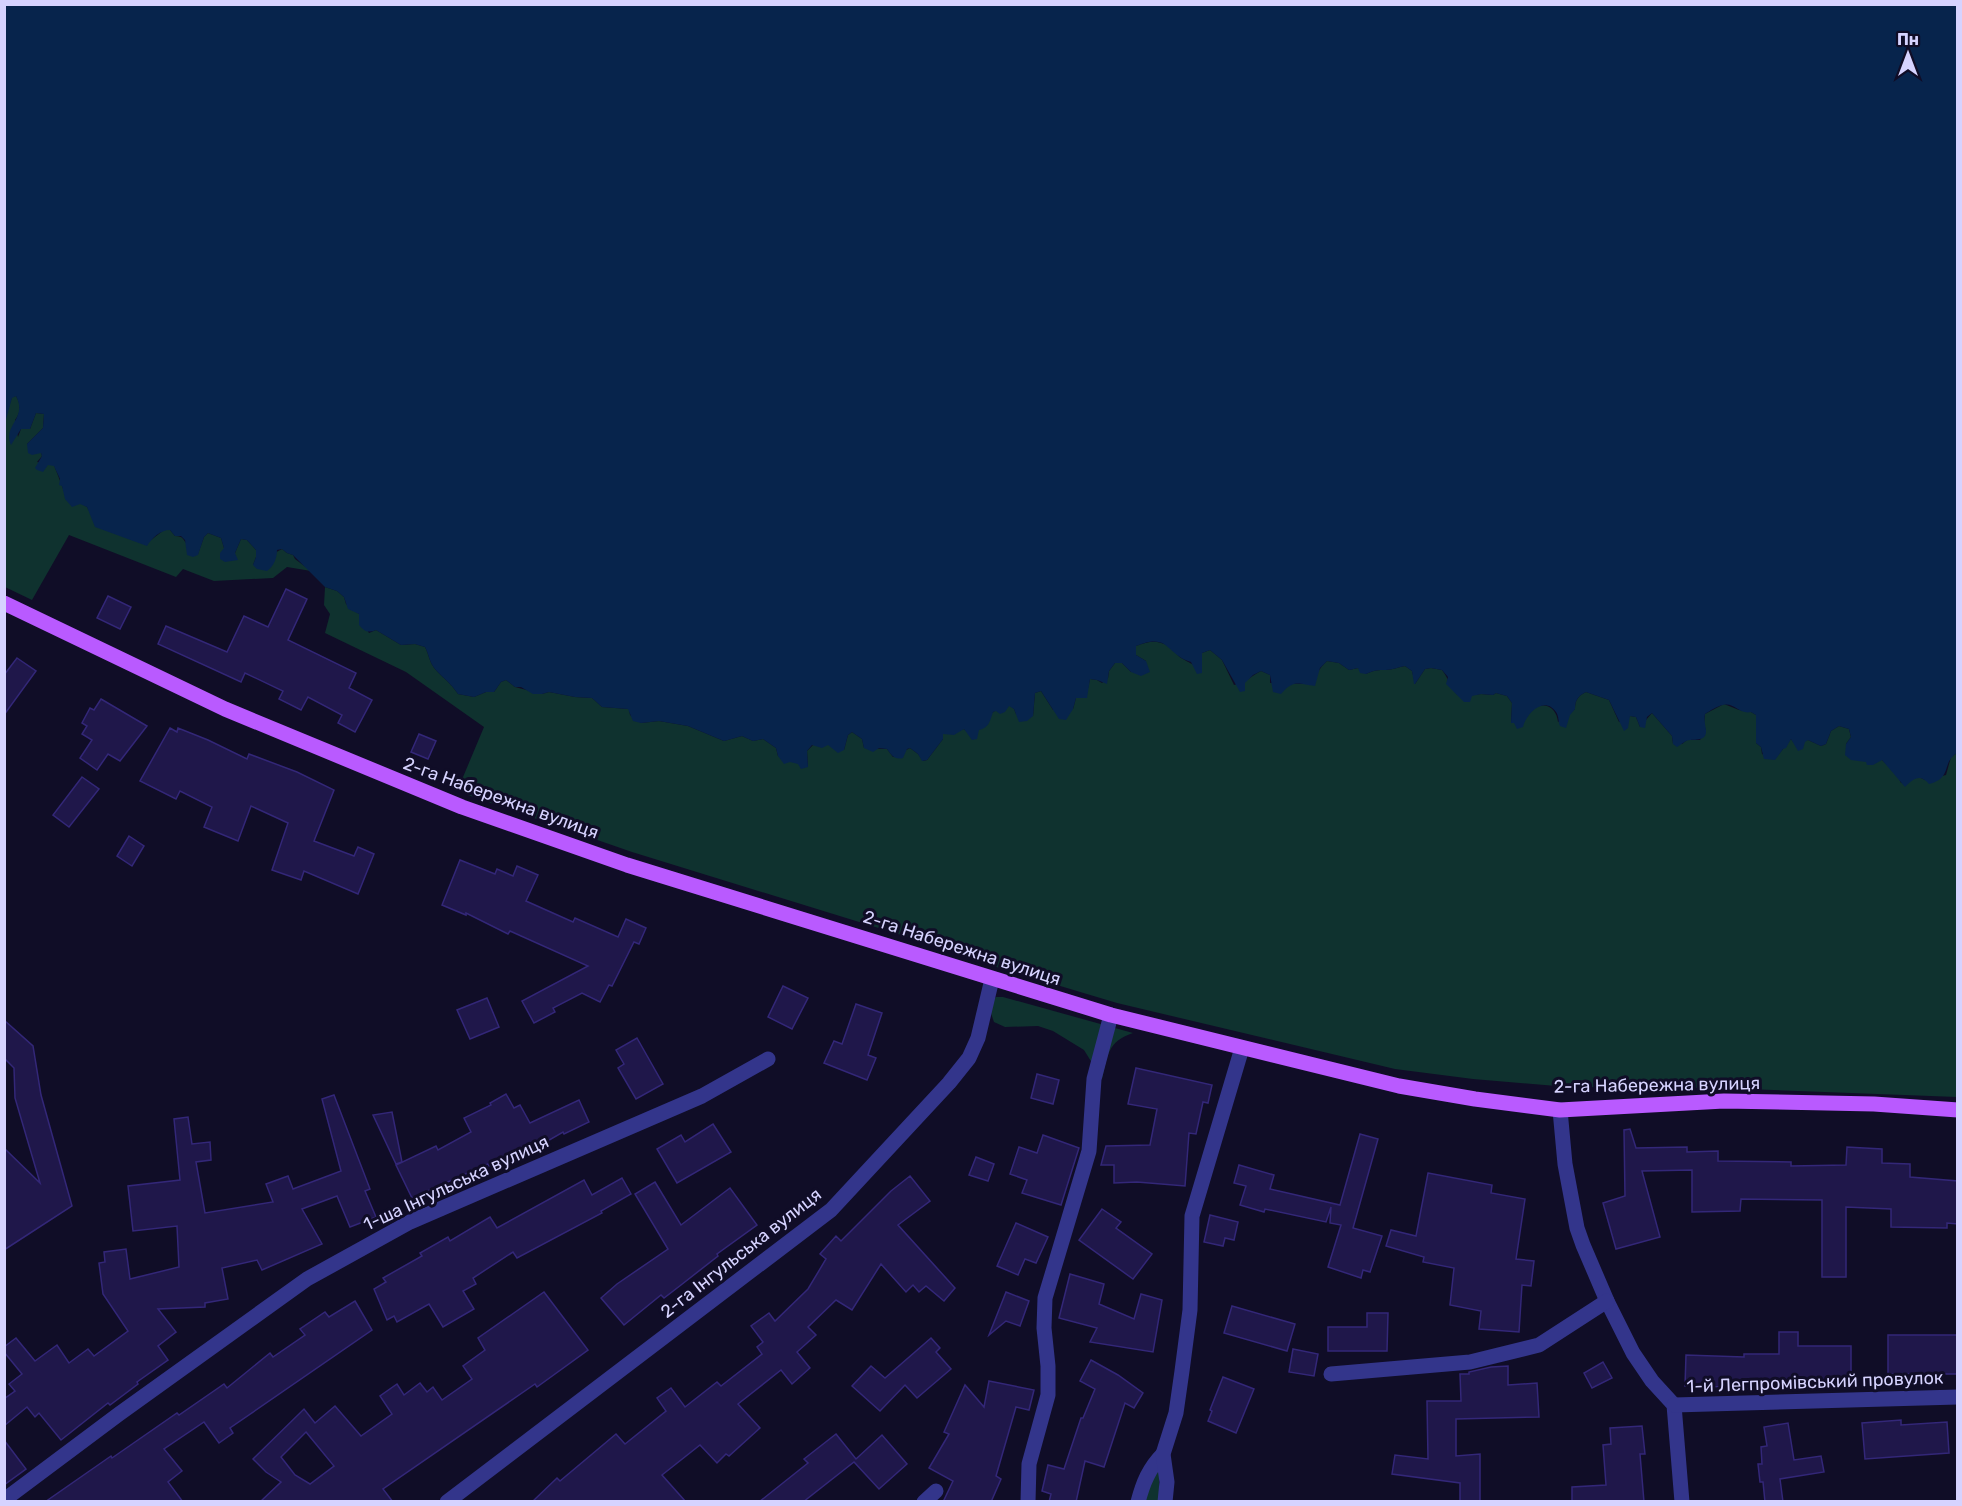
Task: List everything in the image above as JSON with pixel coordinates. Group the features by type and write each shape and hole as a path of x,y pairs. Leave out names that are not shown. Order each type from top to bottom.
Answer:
{"main road":[{"name":"2-га Набережна вулиця","path":"4,603 225,709 462,807 627,864 1111,1015 1399,1086 1560,1110 1724,1101 1874,1104 1958,1110"}],"street":[{"name":"2-га Інгульська вулиця","path":"447,1502 831,1210 949,1083 969,1058 978,1038 992,979"},
{"path":"1028,1502 1029,1464 1048,1395 1044,1328 1045,1298 1089,1151 1094,1079 1111,1015"},
{"path":"1165,1502 1167,1482 1163,1454 1176,1413 1190,1310 1192,1216 1242,1048"},
{"name":"1-ша Інгульська вулиця","path":"4,1500 146,1394 307,1279 410,1222 702,1096 768,1059"},
{"path":"1560,1110 1565,1164 1577,1228 1607,1301 1634,1353 1652,1381 1674,1405 1682,1502"},
{"path":"1331,1374 1470,1362 1539,1345 1607,1301"},
{"name":"1-й Легпромівський провулок","path":"1674,1405 1958,1397"},
{"path":"1138,1502 1144,1480 1153,1464 1163,1454"},
{"path":"924,1502 936,1491"}],"green space":[{"path":"16,396 20,408 15,420 18,437 21,429 30,429 36,413 44,414 43,428 27,444 37,453 41,453 42,456 37,462 54,465 65,494 87,507 93,518 151,540 164,530 170,530 198,554 204,537 208,533 221,538 224,548 235,553 241,539 247,540 256,550 253,565 282,549 293,555 311,571 287,567 273,578 214,581 183,569 176,577 69,535 32,600 5,587 4,423 12,397"},
{"path":"325,587 337,591 344,597 346,604 359,614 369,633 376,630 401,645 415,644 425,647 433,666 458,694 474,697 486,692 494,692 501,682 506,680 515,687 542,694 549,692 592,698 602,707 629,709 630,715 641,723 659,721 688,726 724,741 742,736 753,741 763,739 776,748 778,756 808,767 807,751 813,745 828,744 844,750 848,735 852,732 862,739 864,748 887,749 893,757 910,748 923,761 927,760 943,739 943,734 964,729 968,733 974,731 991,713 1009,705 1016,714 1033,716 1035,693 1041,691 1053,710 1073,709 1076,698 1086,698 1090,679 1102,683 1108,678 1109,671 1115,663 1122,663 1131,672 1146,661 1136,655 1136,646 1154,642 1167,646 1202,673 1202,653 1210,650 1222,660 1234,685 1261,671 1270,675 1270,683 1308,684 1327,661 1339,663 1349,670 1358,668 1366,674 1376,670 1405,666 1412,671 1415,684 1425,669 1442,670 1460,697 1496,693 1507,696 1512,703 1511,723 1525,718 1539,706 1551,708 1558,722 1575,709 1578,699 1586,692 1609,700 1619,722 1630,716 1636,717 1640,727 1652,713 1672,736 1673,744 1682,744 1687,740 1700,740 1706,731 1705,714 1724,704 1756,715 1756,743 1761,747 1762,754 1775,759 1791,739 1794,743 1808,740 1821,746 1826,744 1831,731 1839,726 1849,729 1851,737 1846,744 1859,761 1882,760 1897,775 1901,783 1919,777 1925,780 1946,775 1951,757 1957,753 1957,1097 1720,1088 1568,1087 1473,1079 1395,1069 1117,1003 993,966 898,934 632,852 465,794 458,789 484,727 406,672 325,633 330,614 324,605"},
{"path":"996,997 1133,1033 1113,1045 1102,1079 1084,1050 1053,1031 1038,1026 1005,1027 994,1022 991,1006"},
{"path":"1159,1471 1159,1501 1142,1502 1156,1473"}],"water":[{"path":"5,4 1957,5 1957,753 1949,761 1941,778 1929,784 1917,778 1905,787 1882,760 1873,765 1867,765 1866,762 1851,760 1845,755 1846,744 1851,737 1849,729 1839,726 1831,731 1826,744 1821,746 1808,740 1803,749 1798,751 1791,739 1775,760 1764,759 1761,747 1756,743 1756,715 1751,712 1744,712 1730,705 1716,707 1705,714 1706,734 1704,737 1686,741 1677,747 1673,744 1672,736 1652,713 1647,717 1645,728 1640,727 1636,717 1630,716 1628,728 1624,731 1609,700 1586,692 1577,699 1566,728 1560,726 1556,712 1546,705 1536,708 1523,727 1517,729 1514,723 1511,723 1512,703 1507,696 1496,693 1481,694 1472,696 1470,702 1464,702 1446,684 1448,677 1442,670 1425,669 1414,684 1412,671 1405,666 1366,674 1360,673 1358,668 1349,670 1339,663 1327,661 1320,668 1315,686 1293,684 1281,694 1273,692 1270,675 1261,671 1245,683 1245,691 1240,692 1222,660 1210,650 1202,653 1202,673 1197,674 1191,662 1155,641 1136,646 1136,655 1146,661 1150,672 1141,676 1131,672 1122,663 1115,663 1109,671 1107,684 1090,679 1087,698 1076,698 1073,709 1066,720 1059,719 1041,691 1035,693 1033,716 1027,721 1019,722 1014,709 1009,706 1005,712 1000,714 993,712 987,726 979,730 977,739 972,740 964,729 954,735 943,734 943,739 927,760 922,761 918,754 910,748 907,749 903,758 894,757 887,749 879,748 873,752 864,748 862,739 852,732 848,735 844,750 838,753 828,745 822,748 812,745 807,751 808,767 801,769 798,764 790,762 784,764 776,748 763,739 753,741 742,736 724,741 688,726 659,721 641,723 633,721 628,709 602,707 592,698 549,692 533,694 521,687 515,687 506,680 501,682 494,692 486,692 474,697 458,694 433,666 425,647 415,644 401,645 376,630 369,632 365,630 359,625 359,614 348,609 344,597 337,591 325,587 293,555 282,549 277,550 275,562 267,571 257,569 253,565 256,550 247,540 241,539 235,553 238,560 225,562 220,559 220,553 224,548 221,538 208,533 204,537 198,555 193,557 187,555 185,540 181,536 175,536 170,530 157,535 147,546 95,527 87,507 80,504 72,507 65,499 54,466 48,465 43,472 37,470 35,468 42,456 41,453 32,455 28,453 27,444 43,428 44,414 36,413 30,429 21,429 11,445 10,432 19,411 19,404 16,396 12,398 5,423"}],"building":[{"path":"286,589 307,599 288,640 356,673 349,688 372,700 355,732 338,723 342,715 308,697 301,710 279,699 283,691 245,673 241,682 158,644 166,626 227,652 244,616 268,627"},
{"path":"108,596 131,607 120,629 97,618"},
{"path":"17,658 36,671 4,715 4,675"},
{"path":"101,699 147,726 120,761 108,754 97,770 80,758 92,740 82,734 87,726 82,723 90,708 94,710"},
{"path":"170,728 177,732 178,728 208,740 247,759 249,754 297,772 334,790 314,841 354,856 358,847 374,854 358,894 304,871 301,880 272,870 288,823 251,806 238,841 204,827 212,807 180,791 176,799 140,781"},
{"path":"419,734 436,741 428,759 411,752"},
{"path":"82,777 99,789 69,827 53,815"},
{"path":"129,836 144,846 132,866 117,856"},
{"path":"460,860 495,874 497,869 513,876 517,866 538,875 526,901 573,922 575,918 618,937 626,919 646,928 639,944 634,942 612,986 609,985 600,1002 582,993 553,1008 555,1012 534,1023 522,1001 588,966 510,931 508,934 466,913 466,915 442,905"},
{"path":"783,986 808,998 792,1029 768,1017"},
{"path":"487,998 499,1027 470,1039 457,1010"},
{"path":"856,1004 882,1013 868,1055 876,1058 867,1080 824,1063 834,1041 842,1044"},
{"path":"4,1020 33,1046 41,1095 72,1206 4,1250 4,1148 40,1183 15,1098 14,1068 4,1058"},
{"path":"637,1038 663,1084 636,1099 618,1068 624,1064 616,1050"},
{"path":"1136,1068 1212,1085 1208,1103 1203,1102 1196,1134 1189,1133 1185,1186 1137,1182 1114,1183 1114,1165 1101,1165 1106,1146 1150,1145 1157,1109 1128,1104"},
{"path":"1037,1074 1059,1080 1053,1104 1031,1098"},
{"path":"506,1094 514,1108 520,1105 530,1123 579,1100 589,1122 564,1134 563,1132 520,1157 516,1151 489,1166 488,1164 412,1198 396,1165 436,1146 438,1150 471,1132 464,1118 491,1105 490,1103"},
{"path":"334,1095 370,1189 365,1191 376,1217 350,1227 337,1196 302,1209 322,1244 262,1270 257,1260 222,1268 228,1299 205,1303 205,1307 158,1309 176,1332 158,1346 168,1360 110,1405 108,1403 61,1440 39,1413 35,1417 27,1407 4,1426 4,1399 15,1391 9,1384 22,1374 4,1352 4,1347 16,1338 35,1361 57,1345 69,1363 88,1349 94,1356 128,1331 103,1294 99,1263 105,1262 104,1252 126,1249 130,1279 179,1267 177,1226 133,1231 128,1186 180,1180 174,1119 188,1117 192,1144 210,1142 211,1160 196,1162 205,1213 273,1202 266,1184 288,1176 293,1189 341,1171 322,1099"},
{"path":"392,1112 402,1162 396,1164 373,1115"},
{"path":"713,1124 731,1152 677,1183 657,1149 681,1135 685,1142"},
{"path":"1630,1129 1636,1148 1687,1147 1687,1152 1718,1151 1718,1161 1791,1162 1791,1166 1846,1165 1847,1147 1882,1149 1882,1163 1910,1164 1910,1177 1958,1181 1958,1224 1947,1223 1947,1228 1891,1227 1891,1209 1846,1207 1846,1277 1822,1277 1822,1200 1741,1199 1740,1211 1692,1212 1692,1170 1642,1171 1660,1237 1616,1249 1603,1203 1625,1196 1624,1130"},
{"path":"1360,1134 1378,1139 1353,1228 1382,1236 1370,1272 1363,1270 1361,1278 1328,1267 1341,1225 1330,1223 1331,1207 1326,1222 1265,1209 1264,1212 1240,1205 1246,1186 1234,1183 1239,1165 1274,1175 1270,1189 1340,1205"},
{"path":"1043,1135 1079,1148 1061,1205 1022,1193 1027,1180 1010,1174 1019,1147 1037,1153"},
{"path":"976,1157 994,1164 988,1181 969,1175"},
{"path":"1428,1173 1492,1185 1491,1193 1525,1199 1516,1259 1534,1261 1531,1286 1522,1285 1519,1332 1479,1329 1481,1311 1450,1305 1454,1268 1423,1262 1424,1257 1386,1246 1391,1230 1416,1236"},
{"path":"910,1176 930,1201 898,1225 955,1288 944,1301 926,1286 919,1292 913,1285 906,1292 881,1264 852,1310 836,1300 808,1327 816,1335 797,1352 810,1368 792,1384 781,1370 738,1404 760,1428 729,1456 726,1454 717,1463 700,1445 662,1475 686,1502 532,1502 557,1478 560,1481 616,1434 625,1444 666,1411 657,1398 671,1388 685,1407 717,1382 721,1386 762,1354 757,1347 763,1342 751,1326 769,1313 775,1321 808,1289 826,1259 820,1254 836,1236 841,1241 891,1191"},
{"path":"622,1178 631,1194 601,1211 602,1213 517,1258 513,1252 473,1278 476,1284 463,1291 474,1309 443,1327 429,1304 397,1322 394,1316 387,1320 374,1289 386,1282 383,1278 422,1256 420,1253 448,1237 450,1241 490,1217 497,1228 584,1180 592,1195"},
{"path":"655,1182 681,1225 730,1188 757,1225 717,1254 718,1256 664,1298 661,1295 624,1325 601,1298 617,1284 668,1249 635,1194"},
{"path":"1102,1209 1121,1222 1116,1228 1152,1254 1133,1279 1079,1240"},
{"path":"1210,1215 1238,1222 1234,1240 1225,1238 1223,1246 1204,1242"},
{"path":"1016,1223 1048,1237 1036,1263 1025,1259 1018,1275 997,1266"},
{"path":"1070,1274 1104,1284 1099,1304 1134,1319 1141,1294 1162,1300 1153,1352 1090,1342 1097,1328 1059,1318"},
{"path":"544,1292 588,1350 537,1387 535,1384 383,1489 393,1502 260,1502 281,1482 253,1459 304,1409 315,1423 335,1406 361,1436 392,1414 380,1396 397,1384 404,1395 420,1383 427,1392 433,1387 442,1400 472,1379 463,1366 485,1350 478,1338","holes":["306,1432 334,1466 310,1484 295,1475 281,1457"]},
{"path":"1006,1292 1029,1301 1020,1326 1006,1321 989,1335"},
{"path":"355,1301 372,1330 230,1428 233,1433 219,1443 204,1422 164,1449 182,1471 168,1482 183,1502 45,1502 177,1413 179,1415 224,1384 227,1388 270,1353 273,1357 305,1335 300,1329 325,1312 329,1317"},
{"path":"1232,1306 1295,1324 1287,1351 1224,1333"},
{"path":"1367,1313 1388,1313 1387,1351 1328,1351 1328,1327 1367,1327"},
{"path":"1779,1332 1798,1332 1798,1346 1851,1346 1851,1382 1799,1382 1799,1388 1729,1389 1729,1387 1685,1386 1686,1355 1744,1357 1744,1354 1779,1354"},
{"path":"1888,1335 1958,1335 1958,1374 1888,1374"},
{"path":"931,1338 940,1348 936,1352 951,1369 917,1398 905,1385 880,1411 852,1386 871,1366 885,1378"},
{"path":"1293,1349 1318,1354 1314,1376 1289,1372"},
{"path":"1091,1360 1118,1375 1143,1393 1134,1408 1125,1403 1104,1467 1085,1461 1076,1502 1049,1502 1051,1494 1042,1491 1048,1465 1064,1469 1081,1418 1083,1418 1095,1389 1080,1381"},
{"path":"1603,1362 1612,1378 1592,1388 1584,1373"},
{"path":"1508,1366 1508,1385 1537,1383 1539,1417 1456,1419 1456,1456 1480,1454 1480,1502 1460,1502 1460,1483 1392,1474 1395,1455 1428,1459 1427,1401 1461,1401 1460,1374 1469,1374 1469,1372 1491,1367"},
{"path":"1223,1377 1254,1389 1236,1433 1208,1421"},
{"path":"989,1381 1034,1390 1029,1410 1016,1407 996,1476 1001,1479 991,1502 943,1502 953,1481 929,1468 949,1434 944,1432 965,1385 984,1407"},
{"path":"1901,1420 1901,1425 1947,1422 1949,1453 1865,1459 1862,1423"},
{"path":"1788,1423 1794,1460 1821,1456 1824,1472 1780,1479 1783,1502 1765,1502 1758,1464 1762,1464 1761,1447 1767,1446 1764,1427"},
{"path":"1642,1426 1645,1454 1640,1454 1644,1502 1572,1502 1572,1487 1606,1485 1603,1445 1611,1444 1610,1428"},
{"path":"836,1434 856,1459 882,1435 907,1464 879,1489 854,1462 803,1502 759,1502 808,1463 804,1459"},
{"path":"4,1440 26,1469 4,1485"}]}
